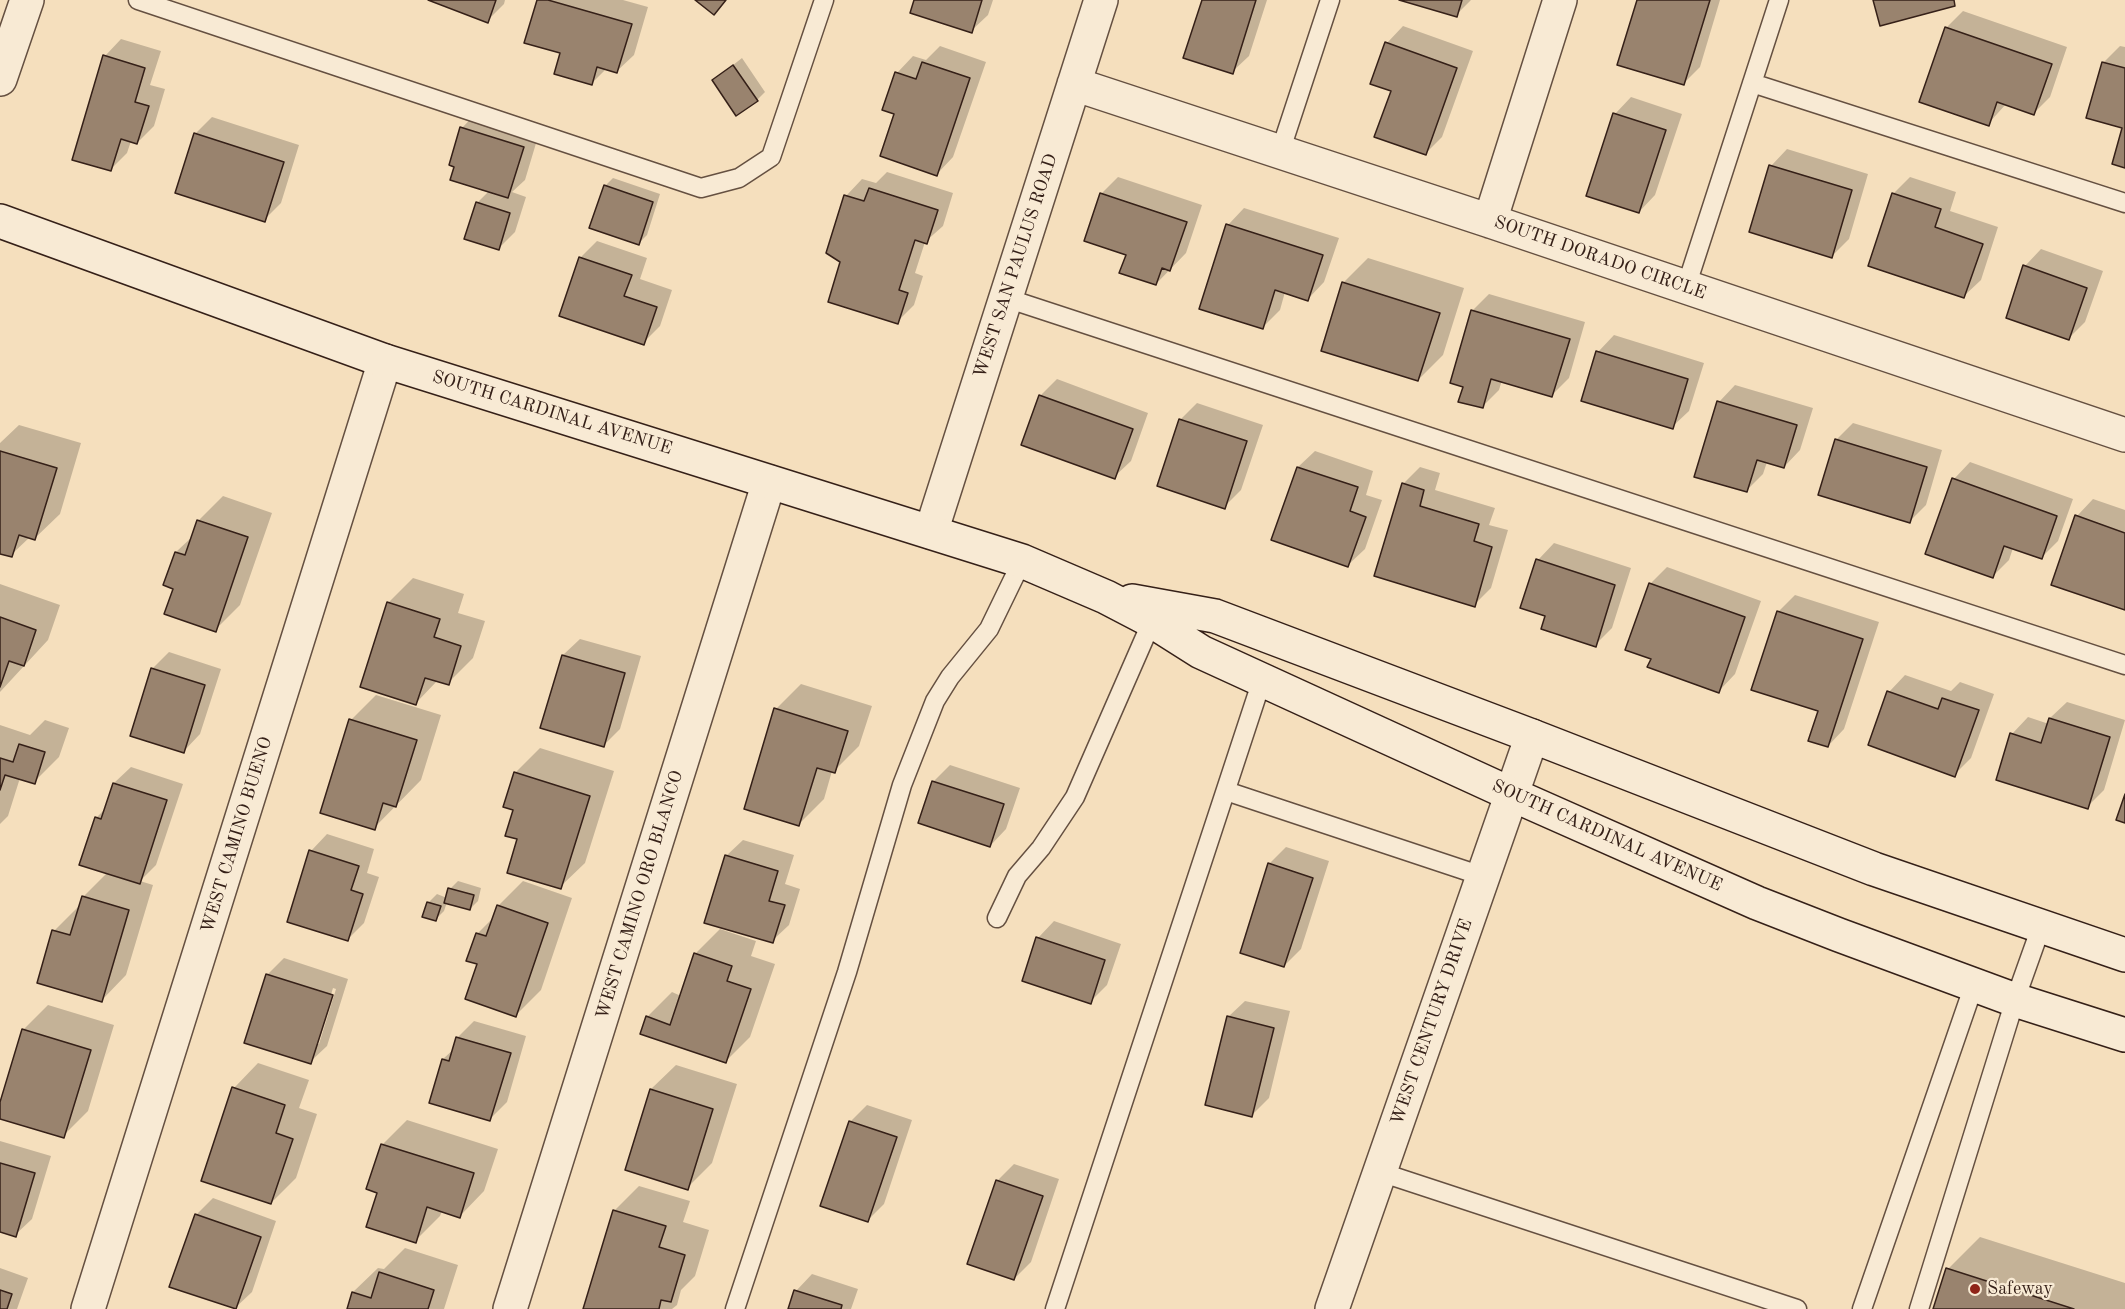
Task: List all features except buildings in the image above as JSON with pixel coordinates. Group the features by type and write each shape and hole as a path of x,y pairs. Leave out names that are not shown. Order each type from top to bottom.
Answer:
{"street":[{"path":"0,79 27,0"},
{"name":"WEST SAN PAULUS ROAD","path":"931,532 1101,0"},
{"path":"1490,221 1560,0"},
{"name":"SOUTH DORADO CIRCLE","path":"1074,84 1490,221 2125,435"},
{"name":"SOUTH CARDINAL AVENUE","path":"0,221 385,361 1022,561 1106,597 1152,621 1201,652 1511,794 1768,907 2015,1000 2125,1035"},
{"name":"WEST CAMINO BUENO","path":"88,1309 385,361"},
{"name":"WEST CAMINO ORO BLANCO","path":"510,1309 769,482"},
{"name":"SOUTH CARDINAL AVENUE","path":"1106,597 1215,616 1874,869 2125,955"},
{"name":"WEST CENTURY DRIVE","path":"1332,1309 1532,736"}],"lane":[{"path":"138,0 701,189 740,178 771,157 824,0"},
{"path":"1280,153 1330,0"},
{"path":"1686,287 1779,0"},
{"path":"1752,83 2125,203"},
{"path":"1006,298 2125,665"},
{"path":"735,1309 847,972 906,775 935,701 950,677 989,629 1022,561"},
{"path":"997,918 1017,876 1041,848 1075,797 1100,735 1152,621"},
{"path":"1055,1309 1262,680"},
{"path":"1226,791 1482,876"},
{"path":"1919,1309 2015,1000 2041,927"},
{"path":"1862,1309 1974,985"},
{"path":"1380,1172 1797,1309"}],"place":[{"name":"Safeway","path":"1975,1289"}]}
